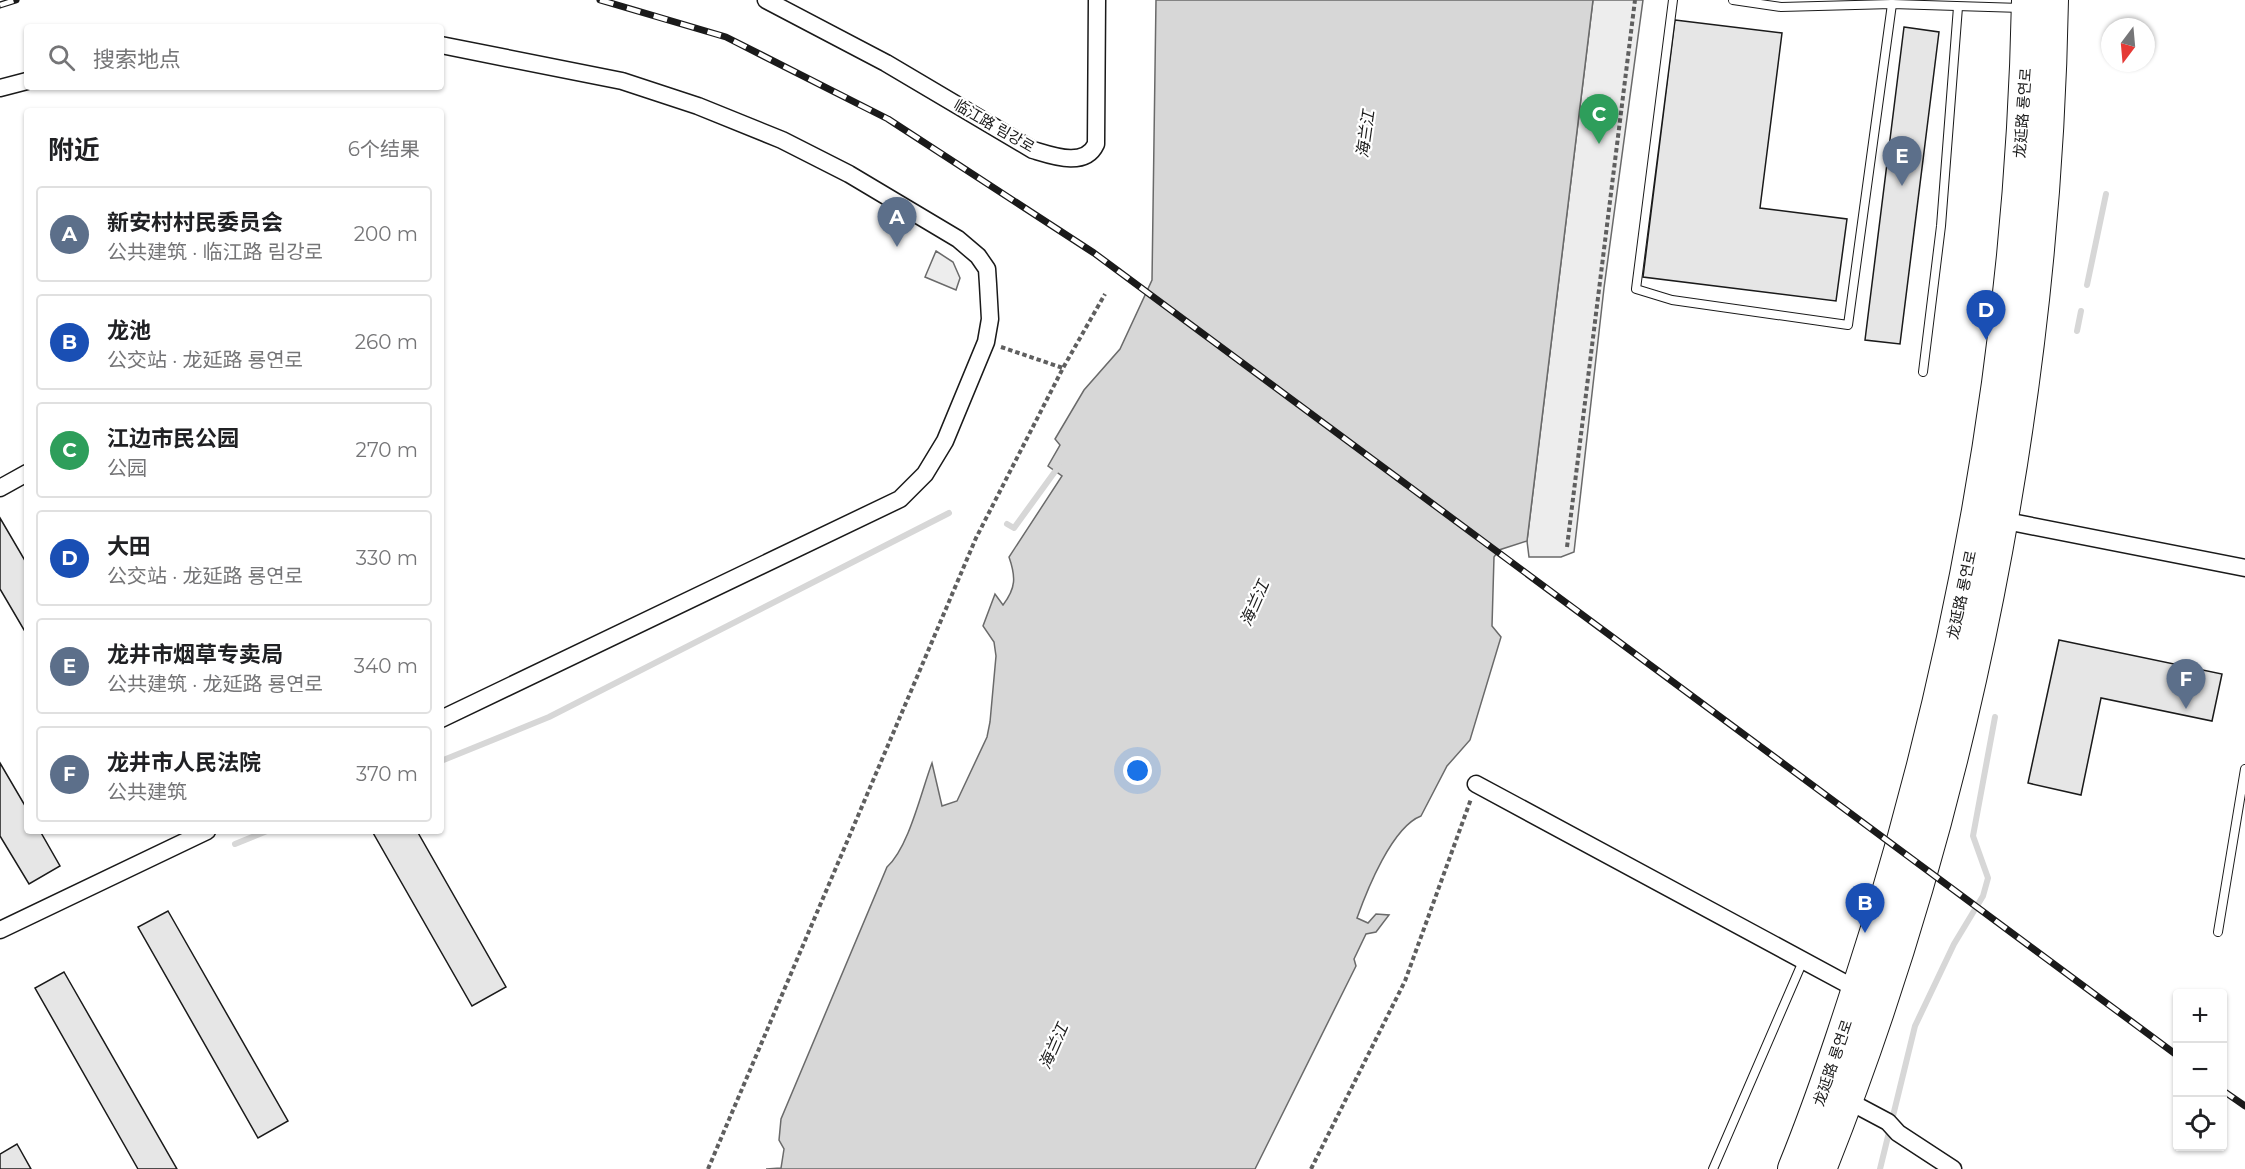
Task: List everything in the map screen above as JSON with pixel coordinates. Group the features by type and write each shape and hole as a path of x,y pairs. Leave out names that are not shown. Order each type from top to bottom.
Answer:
{"highway":[{"name":"龙延路 룡연로","path":"1794,1169 1835,1095 1923,868 1964,702 1989,518 1989,454 2005,331 2024,112 2040,4"},
{"name":"龙延路 룡연로","path":"1820,1169 1858,990 1900,852 1989,518"}],"street":[{"name":"临江路 림강로","path":"766,0 886,63 1034,150 1059,158 1081,157 1092,152 1096,144 1097,0"},
{"path":"444,46 622,81 698,106 782,140 849,174 958,239 978,256 987,269 990,319 986,342 945,441 925,474 900,499 444,718"},
{"path":"0,88 24,82"},
{"path":"0,488 24,475"},
{"path":"1989,518 2245,568"},
{"path":"1476,784 1858,990"},
{"path":"0,930 201,834"},
{"path":"1835,1095 1893,1128 1953,1169"}],"lane":[{"path":"1673,0 1636,289 1672,300 1848,325 1892,4"},
{"path":"1733,0 1781,7 1892,4 1958,7 2040,4"},
{"path":"1923,372 1941,226 1958,7"},
{"path":"2218,932 2245,769"},
{"path":"1713,1169 1803,961"}],"path":[{"path":"1567,547 1635,0"},
{"path":"708,1169 976,538 1063,369 1105,294"},
{"path":"986,342 1063,369"},
{"path":"1311,1169 1405,981 1476,784"}],"shaded area":[{"path":"1593,0 1643,0 1604,288 1574,552 1561,557 1529,557 1527,541"},
{"path":"936,251 953,262 960,278 956,290 925,277"}],"water":[{"name":"海兰江","path":"1156,0 1593,0 1527,541 1499,550 1494,557 1492,626 1501,637 1470,740 1447,766 1421,816 1410,822 1400,833 1374,876 1357,918 1368,923 1376,914 1389,915 1376,932 1366,934 1354,959 1356,966 1255,1169 766,1169 781,1168 784,1149 779,1140 781,1119 887,867 895,858 908,833 932,763 942,806 957,801 987,737 996,656 994,642 983,626 995,594 1003,605 1012,588 1014,576 1009,557 1062,476 1048,466 1060,445 1055,439 1084,390 1120,349 1152,280"}],"building":[{"path":"1675,20 1782,33 1760,208 1847,219 1836,301 1643,277"},
{"path":"1904,27 1939,32 1900,344 1865,340"},
{"path":"0,518 24,559 24,630 0,589"},
{"path":"2059,640 2222,674 2212,721 2101,698 2081,795 2028,783"},
{"path":"0,763 24,804 24,834 42,834 60,866 29,884 0,836"},
{"path":"374,834 419,834 506,987 472,1006"},
{"path":"168,911 288,1121 258,1138 138,927"},
{"path":"64,972 177,1169 138,1169 35,988"},
{"path":"17,1144 31,1169 0,1169 0,1154"}],"waterway":[{"path":"2087,285 2106,194"},
{"path":"2077,331 2081,311"},
{"path":"1007,524 1014,528 1059,466"},
{"path":"444,760 549,717 949,513"},
{"path":"1880,1169 1915,1026 1954,944 1983,896 1988,878 1973,836 1995,717"},
{"path":"235,844 260,834"}],"railway":[{"path":"0,5 16,0"},
{"path":"600,0 726,37 888,119 1094,253 2173,1052"},
{"path":"2227,1093 2245,1106"}],"place":[{"name":"江边市民公园","path":"1599,144"},
{"name":"龙井市烟草专卖局","path":"1902,186"},
{"name":"新安村村民委员会","path":"897,247"},
{"name":"大田","path":"1986,340"},
{"name":"龙井市人民法院","path":"2186,709"},
{"name":"龙池","path":"1865,933"}]}
